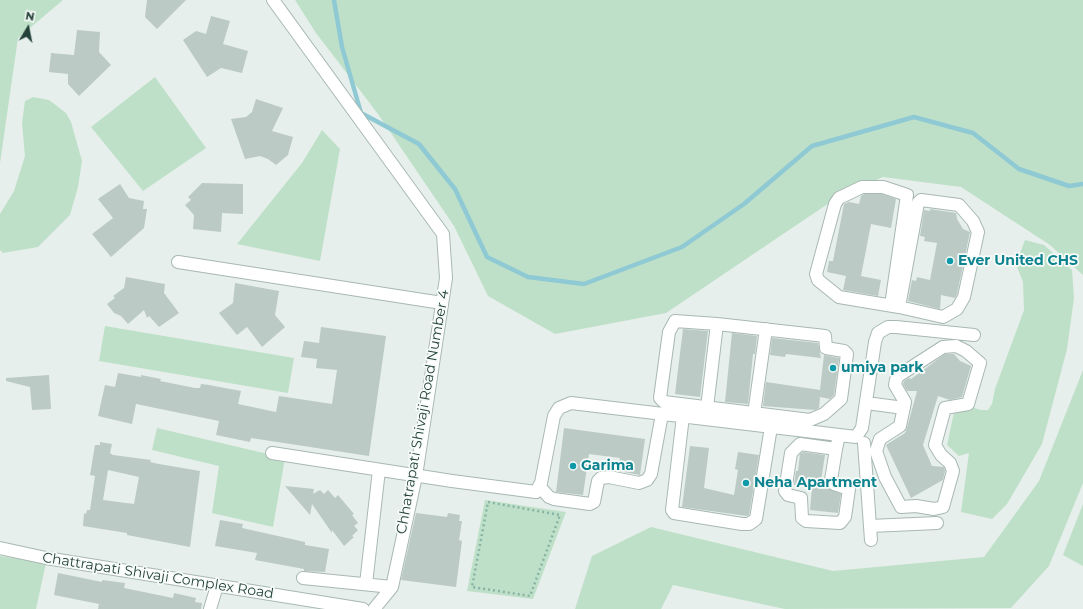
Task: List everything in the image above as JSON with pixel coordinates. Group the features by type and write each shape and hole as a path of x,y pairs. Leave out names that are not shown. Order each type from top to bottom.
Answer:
{"street":[{"name":"Chhatrapati Shivaji Road Number 4","path":"273,0 443,234 446,278 416,476 392,587 374,609"},
{"path":"892,327 895,306 907,195 883,187 862,187 840,198 835,204 816,274 818,280 839,297 895,306 943,317 952,314 961,304 978,232 973,220 959,205 921,200 918,203 895,306"},
{"path":"178,262 442,303"},
{"path":"675,322 717,324 825,336 826,348 846,352 841,399 824,414 810,420 753,419 706,414 664,402 660,398 671,326 675,322"},
{"path":"706,414 717,324"},
{"path":"870,540 870,526 860,440 875,342 878,333 888,327 892,327 974,335"},
{"path":"753,419 766,329"},
{"path":"753,419 771,427 860,440 876,451 885,477 901,507 916,506 934,509 943,507 953,471 950,463 941,455 935,446 944,408 968,404 980,363 971,355 956,346 943,346 898,376 894,385 905,402 900,426 880,439 876,451"},
{"path":"272,453 416,476 536,492 539,486 554,416 559,408 571,403 683,416 706,414"},
{"path":"866,403 904,408"},
{"path":"539,486 549,497 554,499 590,504 594,502 598,482 601,478 609,477 639,483 647,480 651,474 662,414"},
{"path":"683,416 672,510 674,513 742,524 749,524 756,519 771,427"},
{"path":"836,449 800,444 791,453 785,491 788,495 801,498 802,518 806,521 840,523 845,518 849,489 834,484 831,480 836,449 838,436"},
{"path":"366,584 379,470"},
{"path":"870,526 937,524"},
{"name":"Chattrapati Shivaji Complex Road","path":"0,548 46,558 363,609"},
{"path":"303,578 392,587"},
{"path":"210,609 217,586"}],"path":[{"path":"488,502 560,515 530,596 472,587 488,502"}],"green space":[{"path":"0,0 63,0 18,38 0,163"},
{"path":"295,0 1083,0 1083,275 1050,245 961,187 883,177 838,197 666,313 555,334 488,296 454,226 378,114 316,33"},
{"path":"155,77 206,148 143,191 91,127"},
{"path":"33,97 49,100 66,113 71,122 82,161 78,187 70,215 38,247 3,253 0,250 0,214 14,191 25,156 22,123 25,101"},
{"path":"322,130 340,149 320,261 237,244 302,163"},
{"path":"1025,240 1044,245 1072,270 1074,298 1067,349 1042,444 1007,504 992,519 961,512 969,453 959,456 947,445 956,403 981,410 988,410 992,404 995,389 1024,310 1023,282 1016,264"},
{"path":"105,326 294,358 288,393 99,361"},
{"path":"1083,370 1083,483 1049,566 1011,608 785,609 673,585 661,609 575,609 592,556 651,527 833,571 984,557 1039,481"},
{"path":"157,428 285,458 273,527 212,513 219,466 152,450"},
{"path":"485,500 566,512 533,599 467,591"},
{"path":"1083,504 1083,566 1063,555"},
{"path":"0,556 46,563 36,609 0,609"}],"building":[{"path":"147,0 186,0 157,29 145,17"},
{"path":"211,16 230,21 223,44 248,51 242,73 221,68 207,77 183,40 196,31 206,34"},
{"path":"77,30 100,32 99,52 111,65 79,96 68,84 68,74 49,72 51,53 74,55"},
{"path":"256,99 283,108 272,131 293,137 288,155 276,165 268,159 260,156 245,159 231,119 246,117 252,112"},
{"path":"202,183 243,184 243,214 222,213 221,232 193,229 194,215 185,205 191,200 188,197"},
{"path":"120,184 129,198 144,201 143,209 147,209 144,228 111,257 92,234 113,218 98,199"},
{"path":"864,194 882,194 896,199 891,228 871,224 861,276 881,280 878,296 843,290 846,276 827,272 829,261 833,261 844,204 849,202 859,204 861,196"},
{"name":"Ever United CHS","path":"930,209 956,213 957,219 963,229 970,232 957,294 955,298 941,295 940,309 908,301 912,280 916,281 917,277 930,280 937,243 924,241 925,237 920,236 924,210 930,211"},
{"path":"126,277 165,284 164,293 179,313 159,327 149,316 147,318 144,310 128,324 121,316 114,313 107,304 115,298 113,296 124,288"},
{"path":"235,283 279,291 275,315 285,327 262,347 247,327 237,335 219,313 233,303"},
{"path":"321,327 386,336 369,456 251,438 250,442 216,435 219,421 136,404 132,424 98,416 105,385 115,387 118,373 141,377 141,375 161,379 160,381 195,388 200,388 201,384 241,391 238,404 276,412 279,396 332,404 337,370 316,368 317,359 301,357 304,341 319,343"},
{"path":"683,329 708,331 700,397 675,394"},
{"path":"732,333 757,336 755,354 753,354 748,404 725,402"},
{"path":"772,338 818,343 821,358 786,354 785,357 770,355"},
{"path":"945,354 954,354 960,361 971,366 962,397 950,400 938,396 923,445 932,466 944,467 945,471 943,480 911,498 886,445 905,433 907,428 917,391 907,391 903,384 904,381 909,378 911,379"},
{"path":"824,355 839,358 834,395 830,399 820,397 819,408 815,410 763,406 766,382 820,390"},
{"path":"49,375 51,409 32,410 30,387 6,381 6,378"},
{"name":"Garima","path":"564,428 645,439 640,475 618,471 620,458 589,454 583,495 556,492"},
{"path":"100,442 112,444 110,453 113,455 151,460 150,462 200,471 190,547 127,535 127,533 83,526 84,513 86,514 87,510 90,510 95,476 90,475 95,445 100,445","holes":["108,470 139,477 134,504 103,500"]},
{"name":"Neha Apartment","path":"690,446 709,448 704,488 734,495 738,470 735,469 738,452 759,455 749,515 747,516 682,507"},
{"path":"803,452 825,455 820,487 828,488 841,494 838,513 810,510 812,487 794,485 796,471 798,471 800,454"},
{"path":"285,486 314,489 313,494 320,490 324,494 328,490 335,498 338,495 354,514 352,515 358,523 354,526 358,530 352,536 354,537 344,546 332,530 332,533 312,504 310,515"},
{"path":"416,513 447,517 448,513 460,515 459,521 462,521 459,540 462,541 456,587 401,580"},
{"path":"220,520 243,524 242,528 305,542 305,545 329,549 325,572 304,571 304,569 255,560 257,553 215,546"},
{"path":"58,573 102,582 102,580 125,583 124,588 173,598 174,593 196,598 195,602 202,603 201,609 98,609 99,604 54,595"}],"waterway":[{"path":"334,0 342,47 361,113 419,144 455,189 487,257 528,277 584,284 682,247 744,204 812,146 914,117 973,133 1019,169 1069,186 1083,184"}],"place":[{"name":"Ever United CHS","path":"950,261"},
{"name":"umiya park","path":"833,368"},
{"name":"Garima","path":"573,466"},
{"name":"Neha Apartment","path":"746,483"}]}
